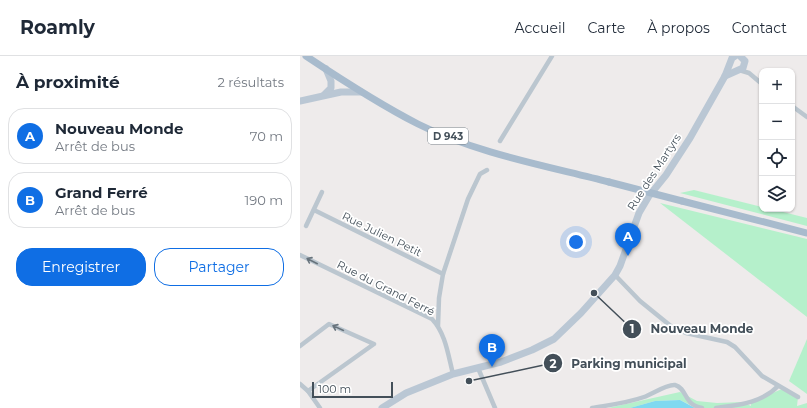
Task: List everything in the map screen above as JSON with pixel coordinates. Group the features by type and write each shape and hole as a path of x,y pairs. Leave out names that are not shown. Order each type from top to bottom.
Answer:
{"main road":[{"name":"D 943","path":"306,56 361,92 418,124 494,153 807,233"}],"street":[{"path":"500,141 552,56"},
{"path":"731,59 732,68 749,73 759,81"},
{"name":"Rue des Martyrs","path":"382,408 406,393 453,374 515,357 554,339 581,313 615,275 620,266 639,213 690,138 725,76 731,59"},
{"path":"725,76 743,68 744,59"},
{"path":"744,59 749,73"},
{"path":"324,95 331,88 331,81 326,70"},
{"path":"300,102 324,95 361,92"},
{"path":"795,108 807,116"},
{"path":"438,326 442,274 468,199 480,174 487,170"},
{"path":"306,226 322,192"},
{"name":"Rue Julien Petit","path":"314,210 442,274"},
{"name":"Rue du Grand Ferré","path":"300,255 432,319 443,335 453,374"},
{"path":"615,275 640,301 672,327 686,333 727,342 735,347 762,376 798,396"},
{"path":"300,346 329,324 374,344 308,391"},
{"path":"478,368 495,408"},
{"path":"300,384 308,391 320,408"},
{"path":"592,408 642,397 667,386 674,385 679,387 690,402 695,406 702,408"},
{"path":"716,408 736,406 760,400 772,393 778,386"}],"green space":[{"path":"694,190 759,206 759,212 783,212 807,218 807,226 680,193"},
{"path":"660,203 807,239 807,317"},
{"path":"807,339 807,394 789,381"},
{"path":"782,389 798,397 797,406 807,403 807,408 696,408 680,400 655,401 630,408 608,408 680,392 697,401 717,403 743,402 751,406 751,402"}],"water":[{"path":"680,400 695,408 630,408 655,401"}],"place":[{"name":"Nouveau Monde","path":"594,293"},
{"name":"Grand Ferré","path":"492,367"},
{"name":"Parking municipal","path":"469,381"}]}
